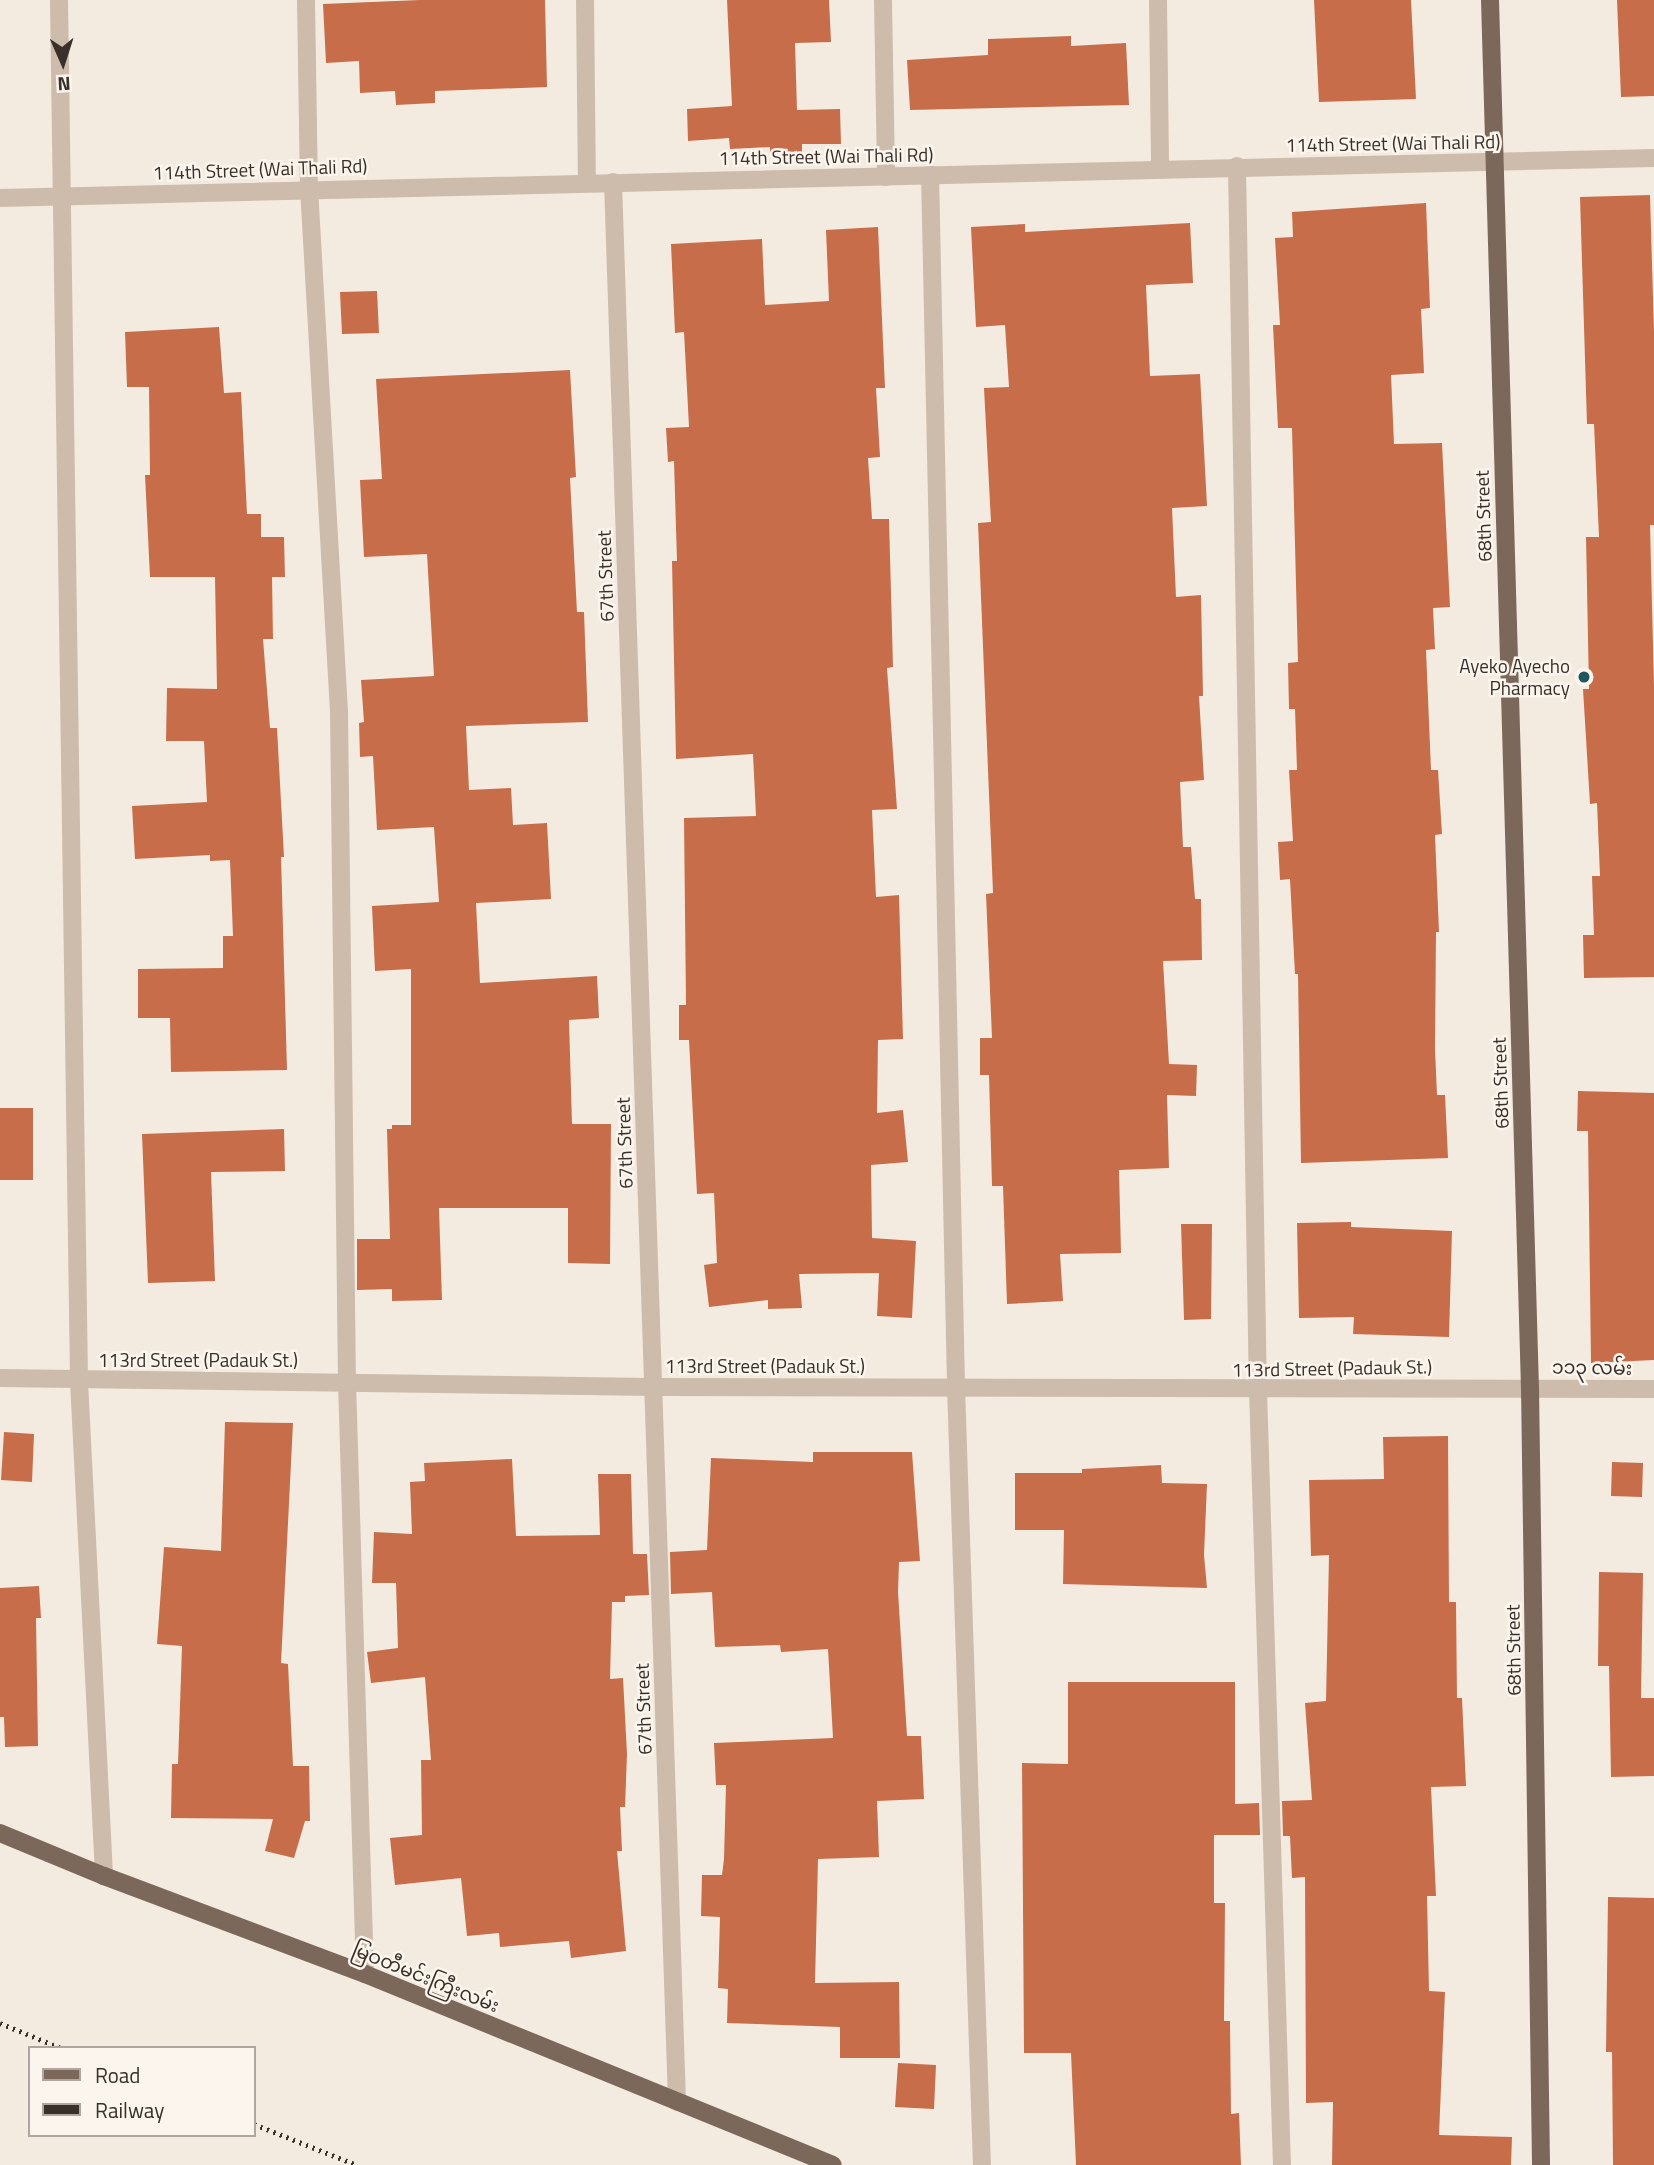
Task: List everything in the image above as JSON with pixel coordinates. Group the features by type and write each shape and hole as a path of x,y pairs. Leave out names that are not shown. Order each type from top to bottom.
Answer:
{"main road":[{"name":"68th Street","path":"1490,0 1530,1387 1541,2165"},
{"name":"မြဝတီမင်းကြီးလမ်း","path":"0,1833 104,1876 365,1974 833,2165"}],"street":[{"path":"59,0 64,196 79,1381 104,1876"},
{"path":"306,0 309,188 339,711 347,1382 365,1974"},
{"path":"584,0 587,182"},
{"path":"883,0 886,177"},
{"path":"1158,0 1160,169"},
{"name":"114th Street (Wai Thali Rd)","path":"0,198 309,188 1654,158"},
{"path":"1237,166 1258,1390 1282,2165"},
{"path":"930,174 957,1387 982,2165"},
{"name":"67th Street","path":"613,182 677,2102"},
{"name":"113rd Street (Padauk St.)","path":"0,1378 653,1387 1258,1390 1530,1387"},
{"name":"၁၁၃ လမ်း","path":"1530,1387 1654,1389"}],"building":[{"path":"420,0 545,0 547,87 435,91 435,103 396,105 395,91 360,93 359,61 326,63 323,4"},
{"path":"727,0 829,0 831,42 795,43 797,110 840,109 841,144 802,144 802,152 770,153 770,147 730,149 729,138 688,141 687,109 732,106"},
{"path":"1314,0 1411,0 1416,99 1319,102"},
{"path":"1617,0 1654,0 1654,96 1621,97"},
{"path":"1071,36 1071,46 1126,43 1129,105 910,110 907,60 988,55 988,39"},
{"path":"1650,195 1654,332 1654,525 1650,525 1654,686 1654,977 1584,978 1583,935 1594,935 1592,876 1600,876 1597,803 1590,804 1583,689 1589,689 1586,537 1599,537 1594,424 1587,424 1580,197"},
{"path":"1426,203 1430,308 1421,309 1424,373 1391,375 1394,444 1442,443 1450,607 1433,608 1435,649 1426,650 1431,770 1438,770 1442,834 1435,835 1439,932 1436,932 1435,1049 1437,1095 1445,1095 1448,1158 1301,1163 1298,974 1295,974 1290,879 1280,880 1278,842 1293,841 1289,770 1297,770 1295,709 1289,709 1288,663 1298,662 1292,428 1278,428 1273,325 1280,325 1275,238 1293,237 1292,212"},
{"path":"1190,223 1193,283 1146,285 1150,376 1200,374 1207,506 1172,508 1176,597 1201,595 1203,696 1199,696 1204,780 1180,782 1183,847 1191,847 1195,899 1201,899 1202,960 1163,961 1169,1064 1197,1065 1196,1096 1167,1095 1169,1168 1119,1170 1121,1253 1060,1254 1063,1301 1007,1304 1003,1186 992,1186 989,1075 980,1075 980,1038 992,1038 986,894 993,893 978,523 991,522 984,388 1009,387 1005,325 976,327 971,227 1025,224 1025,232"},
{"path":"878,227 885,388 876,388 880,457 868,458 872,519 889,519 893,667 887,668 897,809 872,810 876,897 899,895 903,1039 878,1040 877,1113 903,1110 908,1162 871,1165 872,1238 916,1241 912,1318 877,1316 879,1273 799,1274 802,1308 768,1309 768,1300 709,1307 704,1265 717,1263 714,1193 697,1194 689,1040 679,1040 679,1005 686,1005 684,818 756,816 753,754 676,759 672,561 677,561 674,461 668,462 666,428 689,427 684,332 675,333 671,244 762,239 765,305 829,301 826,230"},
{"path":"377,291 379,333 342,334 340,292"},
{"path":"219,327 224,393 241,392 247,514 261,514 261,537 284,537 285,577 272,577 273,639 263,639 270,728 277,728 284,857 281,857 287,1070 171,1072 170,1018 138,1018 138,969 223,968 223,936 233,936 230,860 210,861 210,855 135,859 132,806 207,802 204,741 166,741 167,688 217,689 215,577 150,577 145,475 150,475 149,387 127,387 125,332"},
{"path":"570,370 576,477 570,478 577,612 584,612 588,722 466,726 469,790 511,788 513,825 547,823 551,899 476,903 480,983 597,976 599,1018 569,1020 572,1124 611,1124 610,1264 568,1263 568,1208 439,1208 442,1300 392,1301 392,1289 357,1290 357,1239 390,1239 387,1129 392,1129 392,1125 411,1125 411,969 375,971 372,906 439,902 434,827 377,830 373,756 360,757 359,723 364,722 361,680 434,676 427,554 364,557 360,480 382,479 376,379"},
{"path":"1578,1091 1654,1093 1654,1360 1591,1363 1588,1131 1577,1131"},
{"path":"0,1108 33,1108 33,1180 0,1180"},
{"path":"284,1129 285,1171 211,1172 215,1281 148,1283 142,1134"},
{"path":"1351,1222 1351,1227 1452,1231 1449,1337 1353,1334 1354,1317 1299,1318 1297,1223"},
{"path":"1181,1224 1212,1224 1211,1319 1184,1320"},
{"path":"225,1422 293,1423 281,1663 288,1664 293,1766 309,1766 310,1821 305,1821 294,1858 265,1851 273,1819 171,1818 172,1764 178,1764 182,1646 157,1644 164,1547 221,1551"},
{"path":"4,1432 34,1434 32,1482 1,1480"},
{"path":"1448,1436 1449,1602 1456,1602 1457,1698 1462,1698 1466,1786 1431,1787 1436,1896 1427,1896 1429,1991 1445,1992 1439,2135 1512,2137 1511,2165 1332,2165 1333,2102 1306,2103 1305,1877 1292,1878 1290,1836 1283,1836 1282,1801 1312,1800 1305,1703 1326,1701 1329,1555 1311,1556 1309,1480 1384,1479 1383,1437"},
{"path":"813,1452 912,1452 920,1561 899,1562 898,1592 907,1736 921,1736 924,1799 877,1801 879,1857 818,1859 815,1983 899,1982 900,2058 840,2058 840,2027 727,2023 728,1989 718,1988 720,1917 701,1916 702,1875 722,1875 724,1859 726,1785 716,1785 714,1743 833,1738 828,1649 781,1652 780,1645 715,1647 712,1592 671,1594 670,1552 707,1550 711,1458 813,1462"},
{"path":"512,1459 516,1536 600,1535 598,1474 631,1474 633,1554 647,1554 649,1595 625,1596 625,1602 612,1602 610,1679 623,1678 627,1754 625,1807 620,1807 622,1851 617,1851 626,1951 571,1958 569,1941 500,1947 499,1933 467,1936 461,1878 395,1885 390,1838 422,1835 421,1760 431,1760 425,1677 371,1683 367,1652 398,1648 396,1583 372,1583 374,1532 412,1534 410,1482 425,1481 424,1463"},
{"path":"1612,1462 1643,1463 1642,1497 1611,1496"},
{"path":"1161,1465 1162,1483 1207,1484 1204,1555 1207,1588 1063,1584 1064,1530 1015,1530 1015,1473 1082,1473 1082,1469"},
{"path":"1599,1572 1643,1573 1641,1698 1654,1698 1654,1776 1611,1777 1609,1666 1598,1666"},
{"path":"39,1586 41,1618 36,1618 38,1746 5,1747 4,1717 0,1717 0,1588"},
{"path":"1068,1682 1235,1682 1235,1804 1259,1803 1260,1835 1214,1835 1214,1903 1225,1903 1224,2021 1230,2021 1231,2114 1239,2113 1241,2165 1076,2165 1071,2053 1024,2053 1022,1763 1068,1764"},
{"path":"1608,1897 1654,1898 1654,2165 1613,2165 1612,2052 1606,2052"},
{"path":"898,2063 936,2065 934,2109 895,2107"}],"railway":[{"path":"0,2023 56,2046"},
{"path":"256,2125 357,2165"}],"place":[{"name":"Ayeko Ayecho Pharmacy","path":"1584,677"}]}
